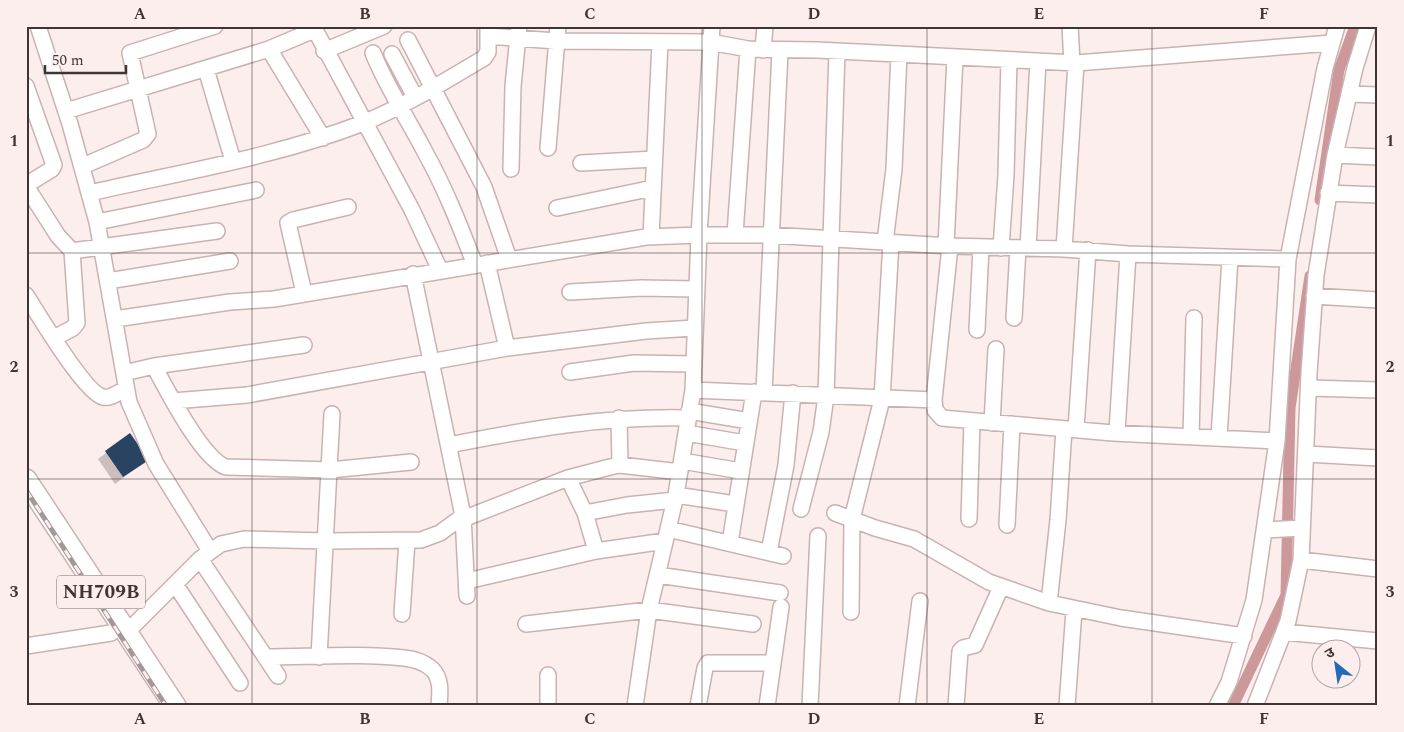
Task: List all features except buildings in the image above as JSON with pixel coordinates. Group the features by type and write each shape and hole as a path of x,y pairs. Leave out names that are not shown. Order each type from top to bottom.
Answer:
{"highway":[{"name":"NH709B","path":"26,480 119,633 159,706"},
{"name":"NH709B","path":"26,504 119,633 175,706"}],"street":[{"path":"38,26 83,166 97,222 115,319 125,389 156,464 205,555 278,676"},
{"path":"83,166 146,138 147,127 130,53 215,26"},
{"path":"324,51 384,26"},
{"path":"636,706 650,610 676,498 693,390 694,328 712,26"},
{"path":"735,234 755,49 765,26"},
{"path":"1064,249 1074,63 1070,26"},
{"path":"1217,706 1229,682 1254,600 1284,529 1307,454 1314,296 1335,154 1328,127 1325,68 1337,26"},
{"path":"1255,706 1284,632 1301,560 1284,529 1277,441 1288,259 1328,127 1350,94 1355,68 1368,26"},
{"path":"66,111 269,49 314,28 324,51 365,122 440,270"},
{"path":"90,193 233,161 323,138 365,122 399,106 484,58 488,52 488,31 660,42 710,42 780,51 837,51 1074,63 1332,43"},
{"path":"511,169 513,86 518,32"},
{"path":"548,148 557,34"},
{"path":"408,40 484,187 509,259"},
{"path":"651,237 660,42"},
{"path":"269,49 323,138"},
{"path":"730,543 749,421 759,392 780,51"},
{"path":"801,509 821,432 826,396 837,51"},
{"path":"374,53 383,78 455,211 481,264 507,348"},
{"path":"392,54 415,97"},
{"path":"851,612 852,520 882,399 888,242 894,169 899,54"},
{"path":"955,57 948,246 934,400 935,410 942,418 972,422 1277,441"},
{"path":"1001,248 1006,175 1009,60"},
{"path":"1014,318 1023,248 1038,61"},
{"path":"206,69 233,161"},
{"path":"26,86 54,165 26,186 58,236 72,251 77,323 73,328 54,338"},
{"path":"1350,94 1378,95"},
{"path":"1335,154 1378,157"},
{"path":"581,163 654,159"},
{"path":"557,208 653,188"},
{"path":"97,222 256,190"},
{"path":"1328,193 1378,195"},
{"path":"304,293 288,223 293,220 348,207"},
{"path":"72,251 217,231"},
{"path":"115,319 172,309 274,298 651,237 735,234 770,235 948,246 1288,259"},
{"path":"977,330 981,247"},
{"path":"1049,603 1070,429 1088,250"},
{"path":"1117,432 1128,254"},
{"path":"1219,438 1230,258"},
{"path":"108,281 230,261"},
{"path":"413,274 463,516 467,589 596,551 666,535 730,543 776,554 793,394"},
{"path":"570,292 641,288 696,290"},
{"path":"26,295 85,382 94,391 104,398 125,389"},
{"path":"1314,296 1378,300"},
{"path":"1191,437 1194,318"},
{"path":"173,401 247,395 432,360 507,348 646,331 694,328"},
{"path":"124,373 154,366 304,345"},
{"path":"992,422 996,349"},
{"path":"570,372 634,363 693,364"},
{"path":"154,366 173,401 206,451 218,464 226,467 330,470 411,462"},
{"path":"1309,388 1378,390"},
{"path":"693,390 934,400"},
{"path":"319,658 327,541 332,414"},
{"path":"449,445 535,428 619,418 689,414 749,421"},
{"path":"619,418 620,465"},
{"path":"969,519 972,422"},
{"path":"1007,525 1012,424"},
{"path":"686,433 745,443"},
{"path":"1307,454 1378,458"},
{"path":"26,646 119,633 205,555 221,544 244,539 407,541 432,537 463,516 468,517 568,478 620,465 681,466 741,471"},
{"path":"568,478 585,513 596,551"},
{"path":"585,513 676,498 735,504"},
{"path":"835,513 914,540 1001,587 1049,603 1074,610 1244,636"},
{"path":"810,706 818,536"},
{"path":"402,614 407,541"},
{"path":"1301,560 1378,569"},
{"path":"658,574 780,600 767,706"},
{"path":"175,584 240,683"},
{"path":"956,706 960,651 963,648 976,646 1001,587"},
{"path":"907,706 920,601"},
{"path":"526,624 650,610 753,624"},
{"path":"1067,706 1074,610"},
{"path":"1284,632 1378,641"},
{"path":"265,657 392,658 417,661 433,670 437,677 440,690 439,706"},
{"path":"698,706 705,668 708,663 773,663"},
{"path":"548,675 548,706"}],"waterway":[{"path":"1320,200 1339,70 1355,26"},
{"path":"1233,706 1286,595 1290,408 1310,276"}],"railway":[{"path":"26,490 166,706"}]}
